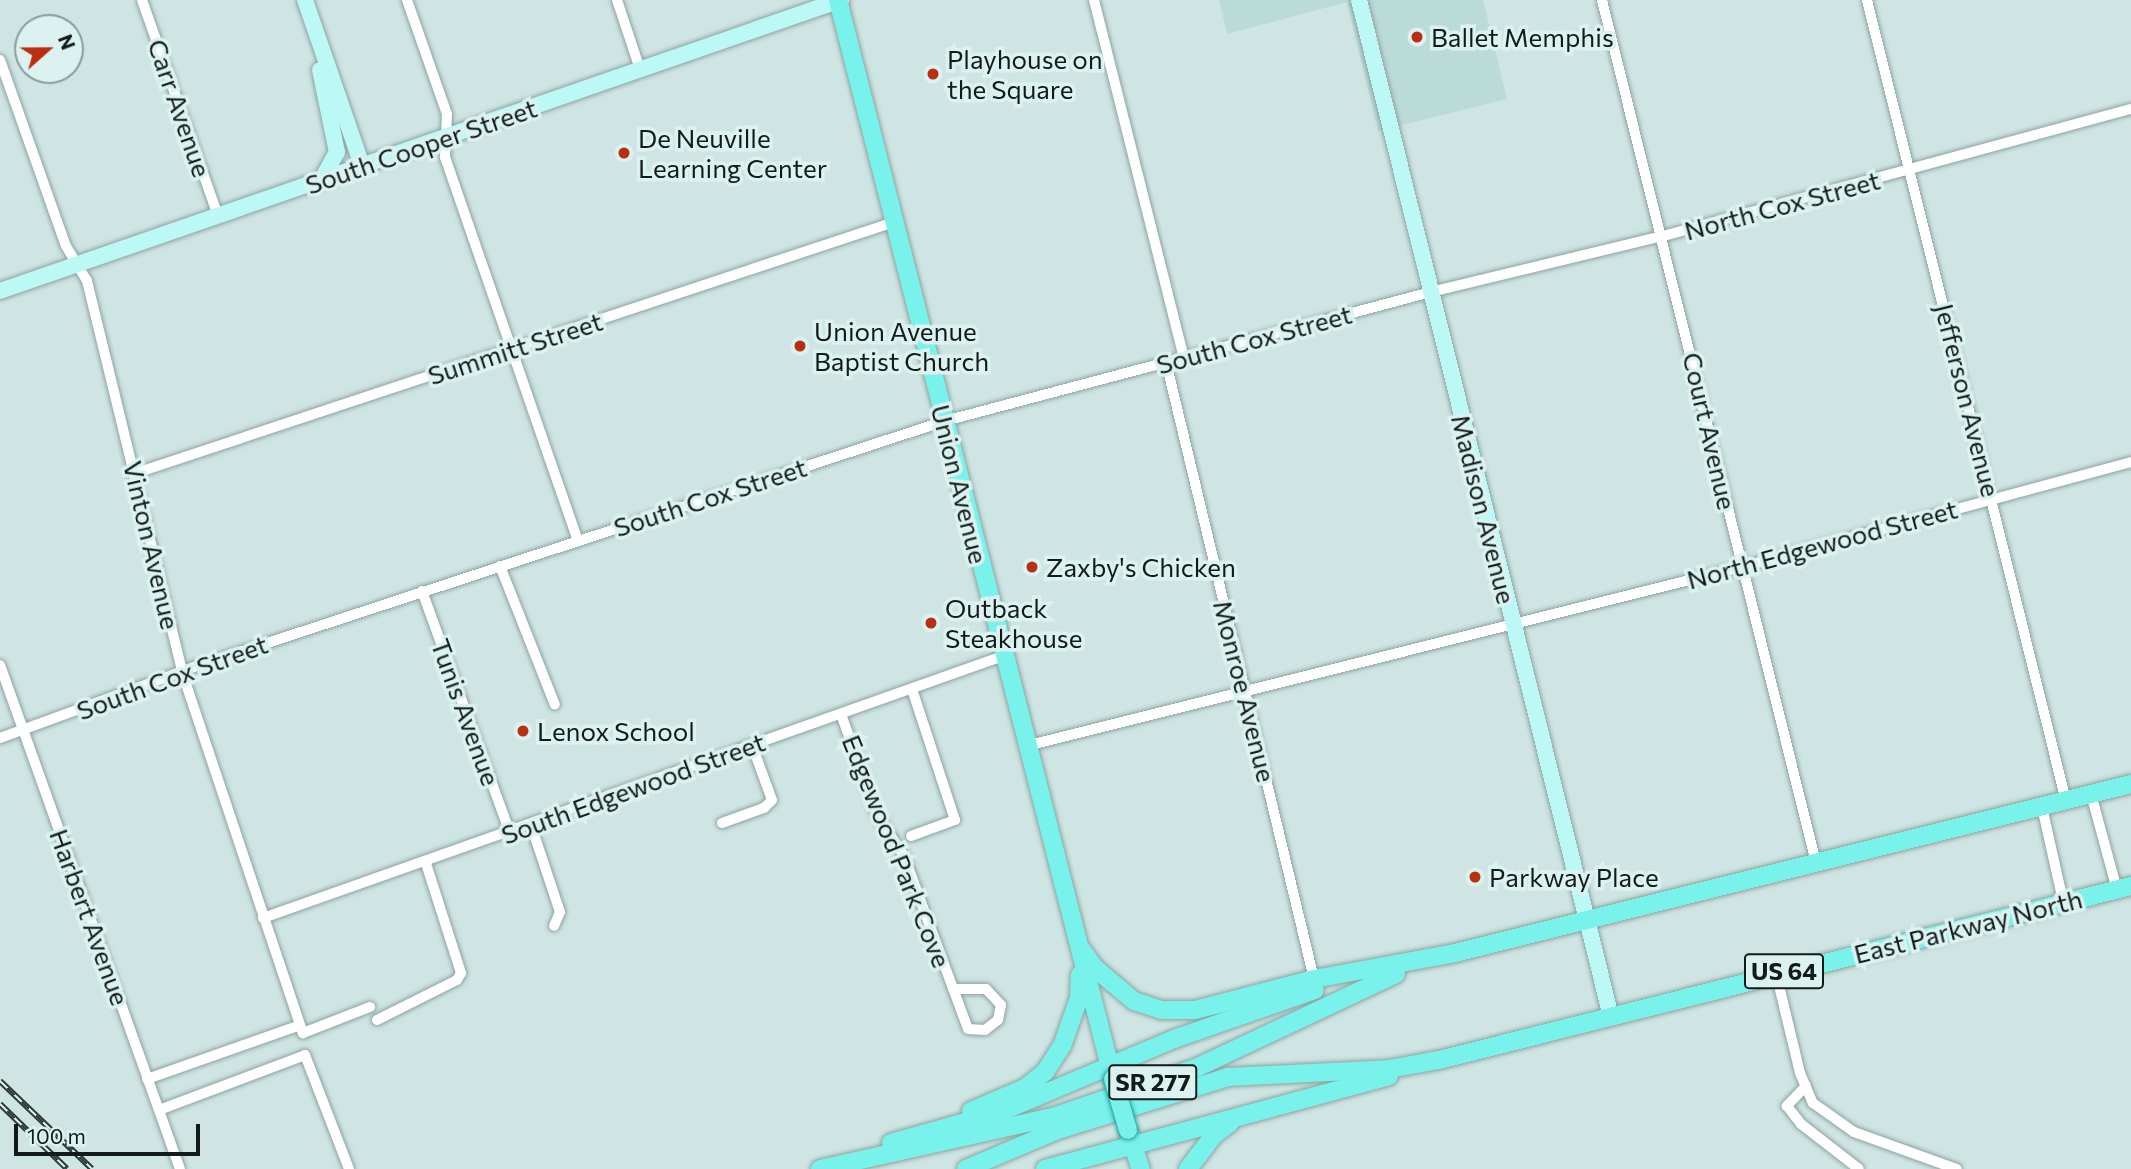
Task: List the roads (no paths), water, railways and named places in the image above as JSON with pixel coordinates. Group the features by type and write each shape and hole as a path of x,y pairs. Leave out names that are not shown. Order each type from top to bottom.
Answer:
{"main road":[{"path":"305,0 362,166"},
{"name":"South Cooper Street","path":"0,291 839,0"},
{"name":"Union Avenue","path":"839,0 1076,941 1111,1072 1141,1169"},
{"name":"Madison Avenue","path":"1359,0 1611,1017"},
{"path":"320,182 337,152 319,65 324,54"},
{"path":"920,1133 998,1113 1111,1072 1251,1011 1390,968 2131,784"},
{"name":"East Parkway North","path":"1439,1060 1776,973 2124,888"},
{"path":"1076,941 1096,969 1116,987 1134,1000 1162,1010 1195,1010 1314,979 1390,968"},
{"name":"SR 277","path":"828,1166 1053,1117 1198,1067 1320,1006 1455,953"},
{"path":"828,1166 920,1133 1025,1088 1045,1072 1062,1046 1079,998 1082,961"},
{"path":"966,1169 1055,1131 1228,1077 1388,1069 1439,1060"},
{"name":"US 64","path":"1131,1137 1241,1116 1439,1060"},
{"path":"1188,1169 1214,1135 1241,1116"},
{"path":"1045,1169 1131,1137"}],"street":[{"name":"Carr Avenue","path":"142,0 218,216"},
{"path":"407,0 447,114 445,157 577,539"},
{"path":"617,0 640,69"},
{"path":"1094,0 1184,358"},
{"name":"Court Avenue","path":"1602,0 1663,236 1816,863"},
{"name":"Jefferson Avenue","path":"1867,0 1993,497 2066,801"},
{"name":"Vinton Avenue","path":"0,60 65,246 87,281 182,672 301,1028"},
{"name":"North Cox Street","path":"1430,292 1663,236 2131,108"},
{"name":"Summitt Street","path":"135,473 894,222"},
{"name":"South Cox Street","path":"0,738 182,672 577,539 946,421 1430,292"},
{"name":"Monroe Avenue","path":"1166,362 1314,979"},
{"name":"North Edgewood Street","path":"1512,624 1742,567 1993,497 2131,462"},
{"path":"500,566 555,705"},
{"name":"Tunis Avenue","path":"422,591 510,833"},
{"path":"1026,747 1512,624"},
{"name":"South Edgewood Street","path":"263,919 1003,656"},
{"name":"Harbert Avenue","path":"0,665 180,1169"},
{"path":"911,836 954,820 912,689"},
{"name":"Edgewood Park Cove","path":"841,714 877,815 904,856 953,989 968,1029 985,1030 998,1020 1000,1005 986,989 953,989"},
{"path":"722,823 764,808 772,800 752,745"},
{"path":"2091,794 2124,888"},
{"path":"2042,807 2063,901"},
{"path":"531,825 559,912 554,926"},
{"path":"377,1020 457,980 461,973 426,863"},
{"path":"1776,973 1813,1103 1854,1132 1957,1169"},
{"path":"147,1079 370,1007"},
{"path":"159,1110 306,1055 349,1169"},
{"path":"1806,1086 1787,1106 1801,1124 1859,1169"}],"railway":[{"path":"0,1081 92,1169"},
{"path":"0,1104 67,1169"}],"place":[{"name":"Ballet Memphis","path":"1417,37"},
{"name":"Playhouse on the Square","path":"933,74"},
{"name":"De Neuville Learning Center","path":"624,153"},
{"name":"Union Avenue Baptist Church","path":"800,346"},
{"name":"Zaxby's Chicken","path":"1032,567"},
{"name":"Outback Steakhouse","path":"931,623"},
{"name":"Lenox School","path":"523,731"},
{"name":"Parkway Place","path":"1475,877"}]}
